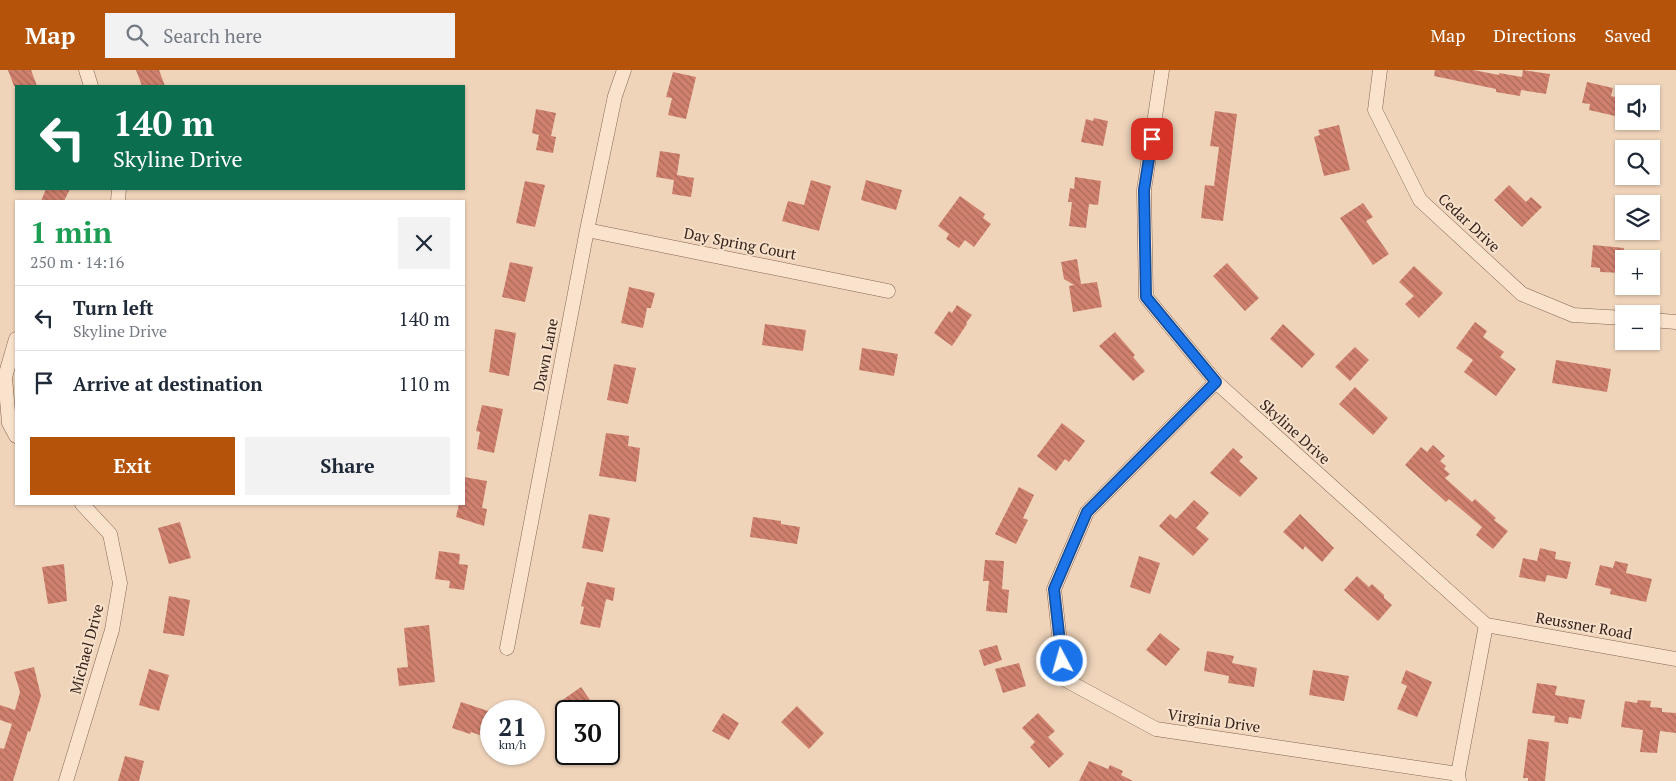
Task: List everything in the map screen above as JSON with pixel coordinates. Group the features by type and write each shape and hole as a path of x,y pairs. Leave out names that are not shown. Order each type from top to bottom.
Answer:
{"street":[{"path":"86,70 91,85"},
{"name":"Dawn Lane","path":"507,648 614,96 624,70"},
{"name":"Skyline Drive","path":"1162,70 1144,190 1146,297 1216,382 1486,625"},
{"name":"Cedar Drive","path":"1380,70 1375,110 1420,200 1522,294 1573,315 1615,317"},
{"name":"Day Spring Court","path":"587,230 888,291"},
{"path":"1660,321 1676,322"},
{"path":"15,343 5,378 9,423 15,434"},
{"name":"Virginia Drive","path":"1216,382 1087,512 1054,589 1064,679 1156,729 1458,777"},
{"name":"Michael Drive","path":"66,781 112,630 120,583 110,534 83,505"},
{"path":"1458,777 1486,625"},
{"name":"Reussner Road","path":"1486,625 1676,658"}],"building":[{"path":"8,70 31,70 37,85 14,86"},
{"path":"136,70 159,70 165,85 142,85"},
{"path":"1435,70 1473,70 1522,77 1523,70 1550,74 1546,94 1521,90 1520,96 1496,92 1496,89 1434,76"},
{"path":"673,72 696,77 686,119 668,115 672,98 666,97"},
{"path":"1587,82 1613,88 1611,96 1615,97 1615,116 1589,110 1590,104 1582,103"},
{"path":"536,109 556,113 551,136 556,137 553,153 536,150 539,135 532,133"},
{"path":"1215,111 1237,114 1223,221 1201,218 1205,185 1214,186 1219,147 1210,146"},
{"path":"1094,118 1108,121 1103,146 1081,142 1086,119 1093,121"},
{"path":"1339,125 1350,170 1324,176 1314,137 1320,135 1318,130"},
{"path":"660,151 680,154 677,175 694,178 691,197 672,194 674,180 656,177"},
{"path":"1075,177 1101,181 1098,205 1089,204 1086,228 1069,226 1072,202 1068,202 1070,188 1074,189"},
{"path":"811,180 831,186 819,231 782,221 788,201 804,205"},
{"path":"866,180 902,190 896,210 861,200"},
{"path":"525,181 545,185 535,227 516,223"},
{"path":"1509,185 1526,202 1531,197 1542,207 1522,227 1494,200"},
{"path":"46,190 70,190 64,200 41,200"},
{"path":"960,196 985,214 983,218 991,224 974,247 965,240 959,248 946,239 949,234 938,226"},
{"path":"1363,203 1373,217 1366,221 1389,254 1373,265 1340,218"},
{"path":"1593,245 1624,248 1624,250 1615,250 1615,273 1600,272 1600,268 1591,267"},
{"path":"1077,259 1081,284 1097,282 1102,307 1073,312 1069,286 1074,285 1064,279 1061,262"},
{"path":"510,262 533,267 525,302 502,297"},
{"path":"1227,263 1259,298 1245,311 1213,276"},
{"path":"1414,266 1443,293 1419,318 1405,304 1414,296 1399,282"},
{"path":"629,287 655,293 651,308 647,308 643,328 621,323"},
{"path":"957,305 972,315 952,346 934,333 949,311 952,313"},
{"path":"1475,322 1487,331 1483,337 1504,352 1500,357 1516,369 1496,396 1464,372 1473,360 1456,348"},
{"path":"765,324 806,330 803,351 762,345"},
{"path":"1283,324 1315,354 1302,368 1270,339"},
{"path":"495,329 516,333 509,376 489,372"},
{"path":"1115,332 1135,355 1133,357 1145,371 1133,381 1099,346"},
{"path":"1355,347 1369,360 1350,381 1335,367"},
{"path":"862,348 898,354 894,376 859,370"},
{"path":"1556,360 1611,369 1607,392 1552,383"},
{"path":"614,364 636,368 628,404 607,400"},
{"path":"1355,387 1388,418 1373,435 1339,404"},
{"path":"482,405 503,409 494,453 477,449 480,432 476,431"},
{"path":"1062,423 1085,441 1069,462 1065,459 1056,471 1037,456"},
{"path":"606,433 629,436 628,446 640,448 636,482 599,476"},
{"path":"1433,445 1445,456 1440,461 1446,466 1444,469 1450,474 1445,478 1472,502 1475,499 1496,518 1494,520 1508,531 1493,549 1476,535 1482,527 1449,499 1446,502 1405,465 1421,447 1427,452"},
{"path":"1233,448 1243,457 1239,461 1258,478 1240,497 1210,473"},
{"path":"465,477 487,481 482,508 487,509 484,526 456,517 459,505 465,505"},
{"path":"1019,487 1034,495 1023,518 1028,520 1016,544 995,534"},
{"path":"1194,500 1209,513 1196,528 1209,539 1193,556 1159,526 1170,514 1176,519"},
{"path":"589,514 610,518 603,552 582,548"},
{"path":"1300,514 1334,548 1322,562 1305,546 1303,550 1283,532"},
{"path":"753,517 781,521 781,524 800,527 797,544 750,537"},
{"path":"180,522 191,558 169,564 158,528"},
{"path":"1540,548 1556,552 1555,559 1571,562 1567,579 1547,575 1545,582 1519,577 1523,558 1537,561"},
{"path":"439,551 460,554 459,564 468,565 464,590 449,588 450,581 435,579"},
{"path":"1139,556 1160,563 1150,594 1130,587"},
{"path":"985,560 1004,561 1002,589 1009,590 1007,613 986,611 989,581 983,581"},
{"path":"1615,561 1628,564 1626,573 1652,579 1646,602 1610,594 1611,589 1595,585 1600,565 1613,568"},
{"path":"64,564 67,601 48,604 42,567"},
{"path":"1357,576 1369,587 1372,584 1392,605 1378,621 1344,590"},
{"path":"587,582 615,588 613,601 606,599 600,628 580,624 584,607 581,606"},
{"path":"169,596 190,600 184,636 163,633"},
{"path":"429,625 435,682 399,686 397,668 408,667 404,628"},
{"path":"1160,633 1180,649 1166,666 1146,650"},
{"path":"997,645 1002,660 984,666 979,650"},
{"path":"1207,651 1234,656 1232,663 1257,668 1254,687 1228,683 1229,676 1204,671"},
{"path":"1019,663 1026,686 1003,693 995,669"},
{"path":"34,667 41,696 13,781 0,781 0,748 4,749 12,724 0,720 0,705 15,710 20,692 14,672"},
{"path":"149,669 169,675 159,711 139,705"},
{"path":"1313,670 1349,676 1344,701 1309,695"},
{"path":"1406,670 1432,682 1417,717 1397,709 1407,686 1401,683"},
{"path":"1537,683 1557,686 1555,695 1585,700 1581,719 1569,717 1568,724 1554,722 1555,716 1532,713"},
{"path":"581,687 590,700 562,700"},
{"path":"1638,700 1651,701 1650,707 1662,708 1662,712 1676,713 1676,733 1660,731 1657,753 1640,752 1643,730 1621,727 1625,701 1637,703"},
{"path":"461,702 480,708 480,735 452,728"},
{"path":"797,706 824,733 809,749 781,722"},
{"path":"723,713 739,723 729,740 712,731"},
{"path":"1038,713 1055,731 1048,737 1064,754 1049,768 1030,747 1035,742 1022,728"},
{"path":"1528,739 1549,742 1545,781 1528,781 1528,778 1523,778"},
{"path":"125,756 144,761 139,781 118,781"},
{"path":"1089,761 1108,769 1110,765 1123,771 1121,775 1133,781 1079,781"}],"route":[{"path":"1062,661 1054,589 1087,512 1216,382 1146,297 1144,190 1152,139"}]}
